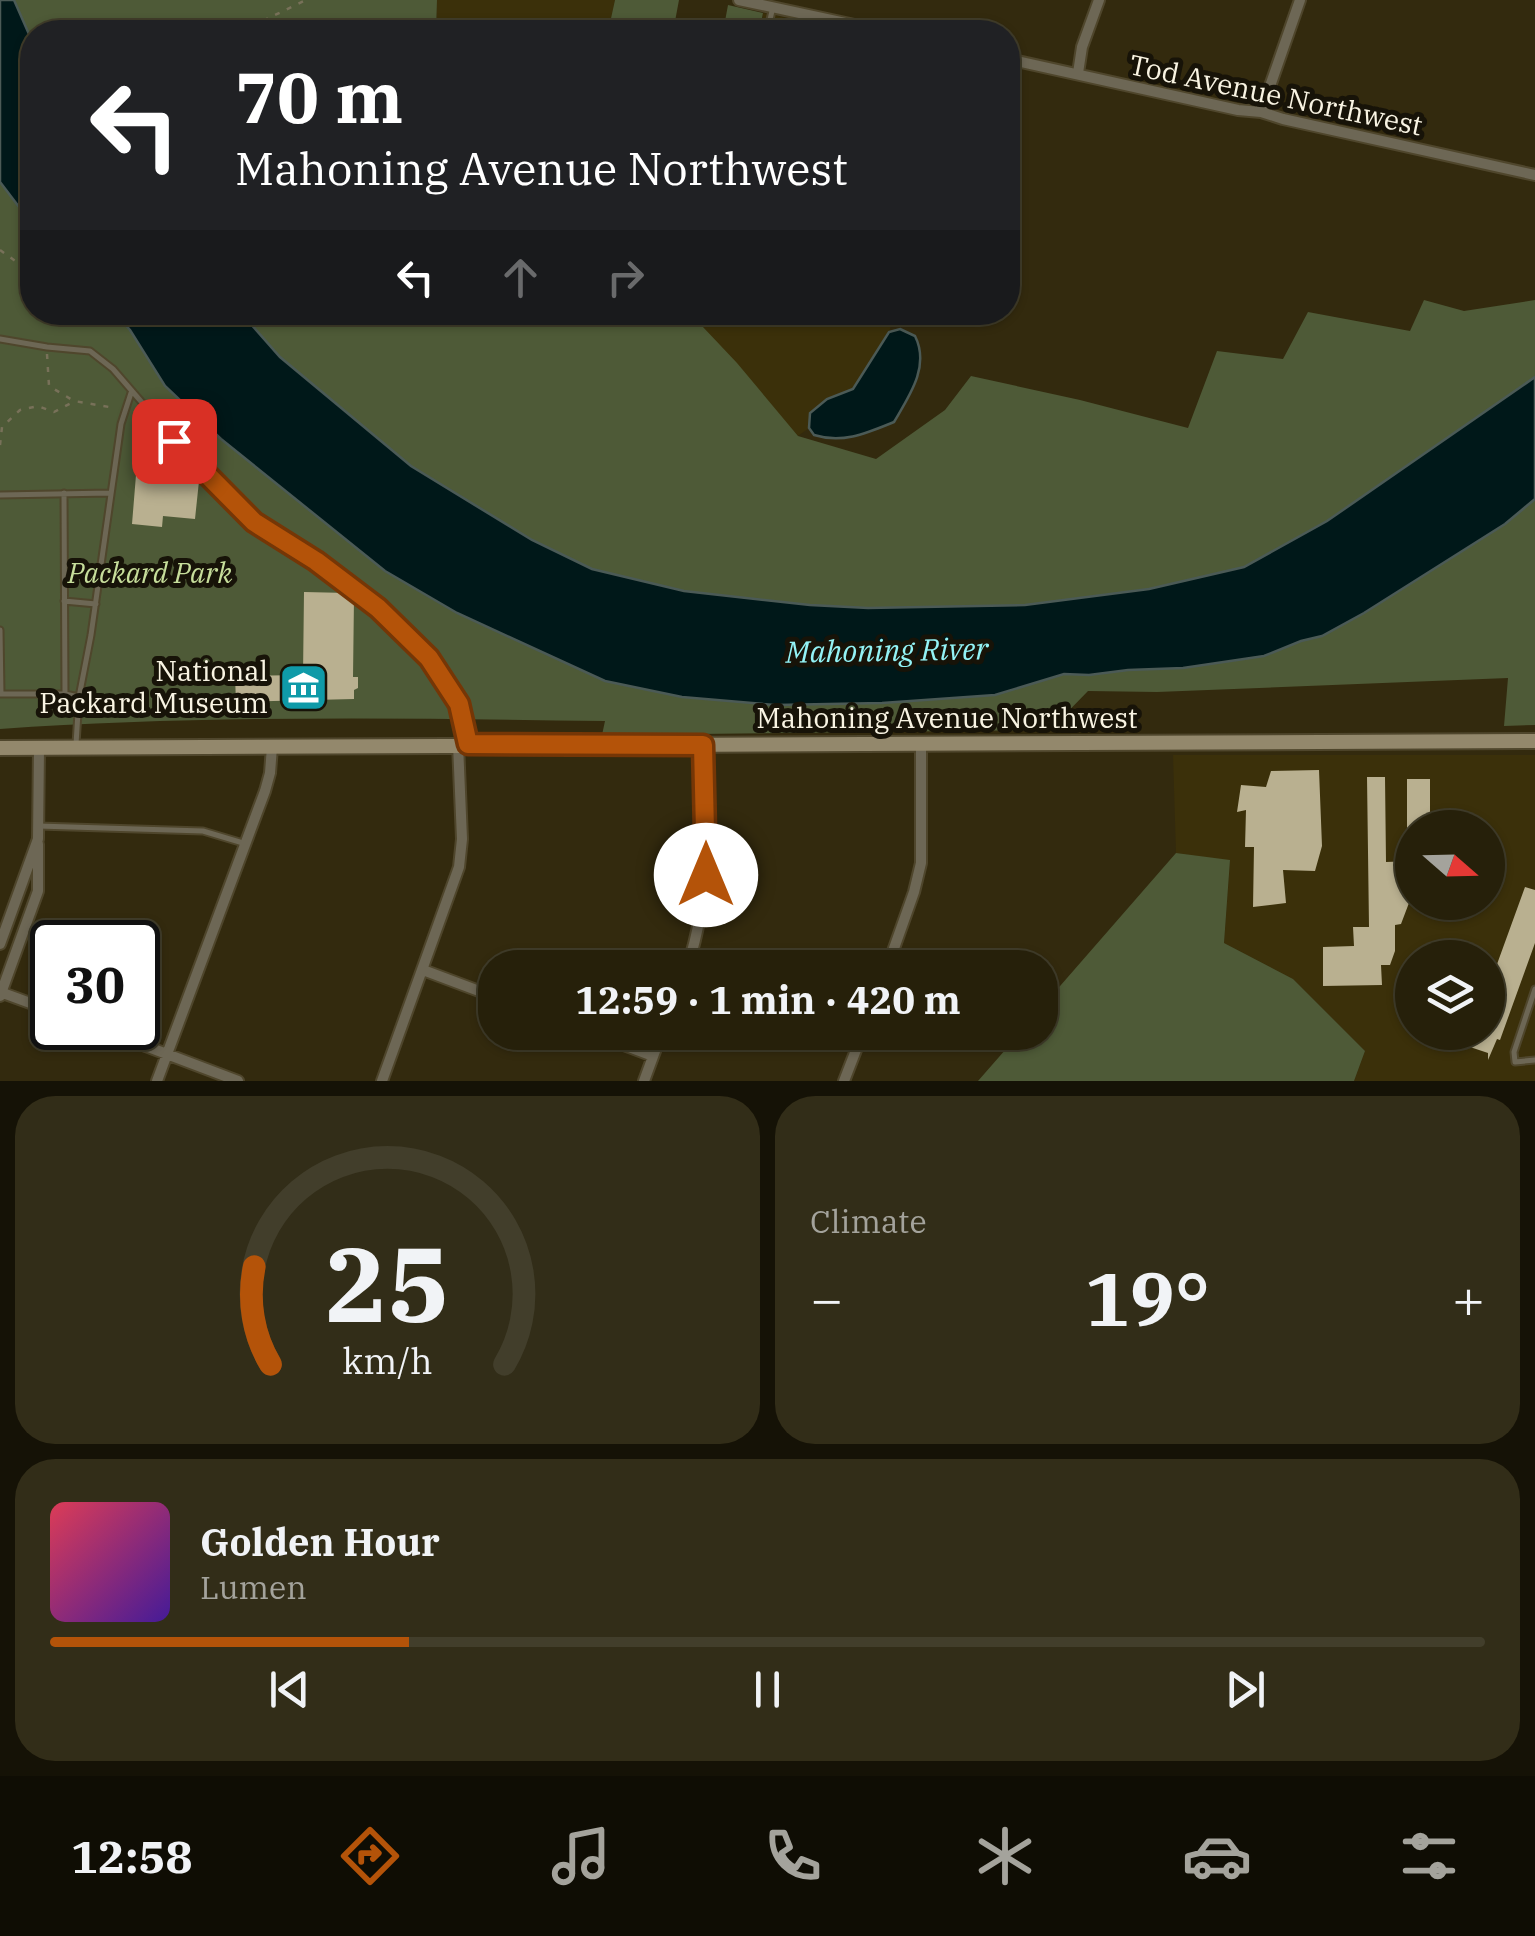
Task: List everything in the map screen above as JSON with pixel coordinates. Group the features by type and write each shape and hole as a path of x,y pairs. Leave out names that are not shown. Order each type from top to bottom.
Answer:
{"main road":[{"name":"Mahoning Avenue Northwest","path":"0,748 1535,740"}],"street":[{"path":"739,0 832,20"},
{"path":"1078,73 1082,47 1099,0"},
{"path":"1262,112 1300,0"},
{"name":"Tod Avenue Northwest","path":"1020,61 1535,175"},
{"path":"382,1081 454,888 462,852 463,744"},
{"path":"894,950 920,863 921,744"},
{"path":"692,950 706,875 703,745"},
{"path":"157,1081 266,791 272,747"},
{"path":"30,1003 0,993 38,891 39,748"},
{"path":"0,944 38,840"},
{"path":"423,970 478,991"},
{"path":"156,1050 238,1081"},
{"path":"637,1050 653,1056"},
{"path":"644,1081 655,1050"},
{"path":"844,1081 856,1050"}],"lane":[{"path":"770,20 773,7"},
{"path":"0,339 90,351 113,369 196,465 254,522 316,561 378,608 429,658 459,704 463,744"},
{"path":"76,748 79,697 120,424 131,393"},
{"path":"64,493 65,694"},
{"path":"0,495 110,493"},
{"path":"64,601 96,604"},
{"path":"0,630 1,694 79,697"},
{"path":"38,826 203,831 246,844"},
{"path":"1535,988 1514,1052 1515,1062 1535,1060"}],"path":[{"path":"265,20 306,0"},
{"path":"47,348 49,386 74,401 109,407"},
{"path":"0,445 1,427 20,410 38,406 54,412 74,401"}],"shaded area":[{"path":"437,0 615,0 611,20 436,20"},
{"path":"763,13 796,20 762,20"},
{"path":"891,325 853,389 827,399 810,413 809,428 798,436 703,327"},
{"path":"1173,755 1535,755 1535,1081 1354,1081 1365,1051 1293,979 1224,943 1230,861 1176,853"}],"green space":[{"path":"14,0 437,0 436,20 23,20"},
{"path":"615,0 679,0 675,20 611,20"},
{"path":"728,5 763,13 762,20 725,20"},
{"name":"Packard Park","path":"0,182 20,208 20,325 126,325 165,386 221,439 385,571 457,613 605,681 682,697 775,705 882,703 995,695 1064,674 1183,668 1264,656 1322,636 1364,613 1505,524 1535,499 1535,725 1504,726 1508,678 1157,692 1088,691 1050,730 602,735 605,721 378,719 151,721 0,729"},
{"path":"1424,300 1464,311 1535,300 1535,377 1327,521 1244,567 1149,589 1025,605 868,608 684,591 592,569 532,540 411,466 280,357 252,325 703,325 798,436 876,459 945,410 971,376 1188,428 1217,351 1283,359 1308,312 1410,331"},
{"path":"1176,853 1230,860 1224,943 1293,979 1365,1051 1354,1081 978,1081 1005,1050 1058,1050 1058,988"}],"water":[{"path":"0,0 14,0 23,20 20,208 0,182"},
{"name":"Mahoning River","path":"126,325 252,325 280,357 411,466 532,540 592,569 684,591 868,608 1025,605 1149,589 1244,567 1327,521 1535,377 1535,499 1505,524 1364,613 1322,636 1264,656 1183,668 1064,674 995,695 882,703 775,705 682,697 605,681 457,613 385,571 221,439 165,386"},
{"path":"900,329 915,336 920,358 916,380 894,422 845,438 814,435 809,428 810,413 827,399 853,389 889,332"}],"building":[{"path":"136,475 199,481 195,519 163,516 162,527 132,524"},
{"path":"304,592 348,593 354,597 353,677 358,677 358,688 354,690 354,699 236,702 235,676 303,675"},
{"path":"1319,770 1322,846 1315,871 1283,870 1286,903 1253,907 1254,847 1245,847 1246,810 1237,812 1241,785 1266,787 1271,771"},
{"path":"1367,777 1385,777 1386,862 1395,862 1395,920 1403,920 1395,925 1395,951 1390,965 1381,965 1382,985 1323,986 1323,947 1354,946 1353,927 1369,927"},
{"path":"1407,779 1430,779 1430,810 1407,810"},
{"path":"1525,887 1535,890 1535,943 1505,1026 1505,942"}],"place":[{"name":"National Packard Museum","path":"303,687"}],"route":[{"path":"174,441 254,522 316,561 378,608 429,658 459,704 468,744 703,745 706,875"}]}
